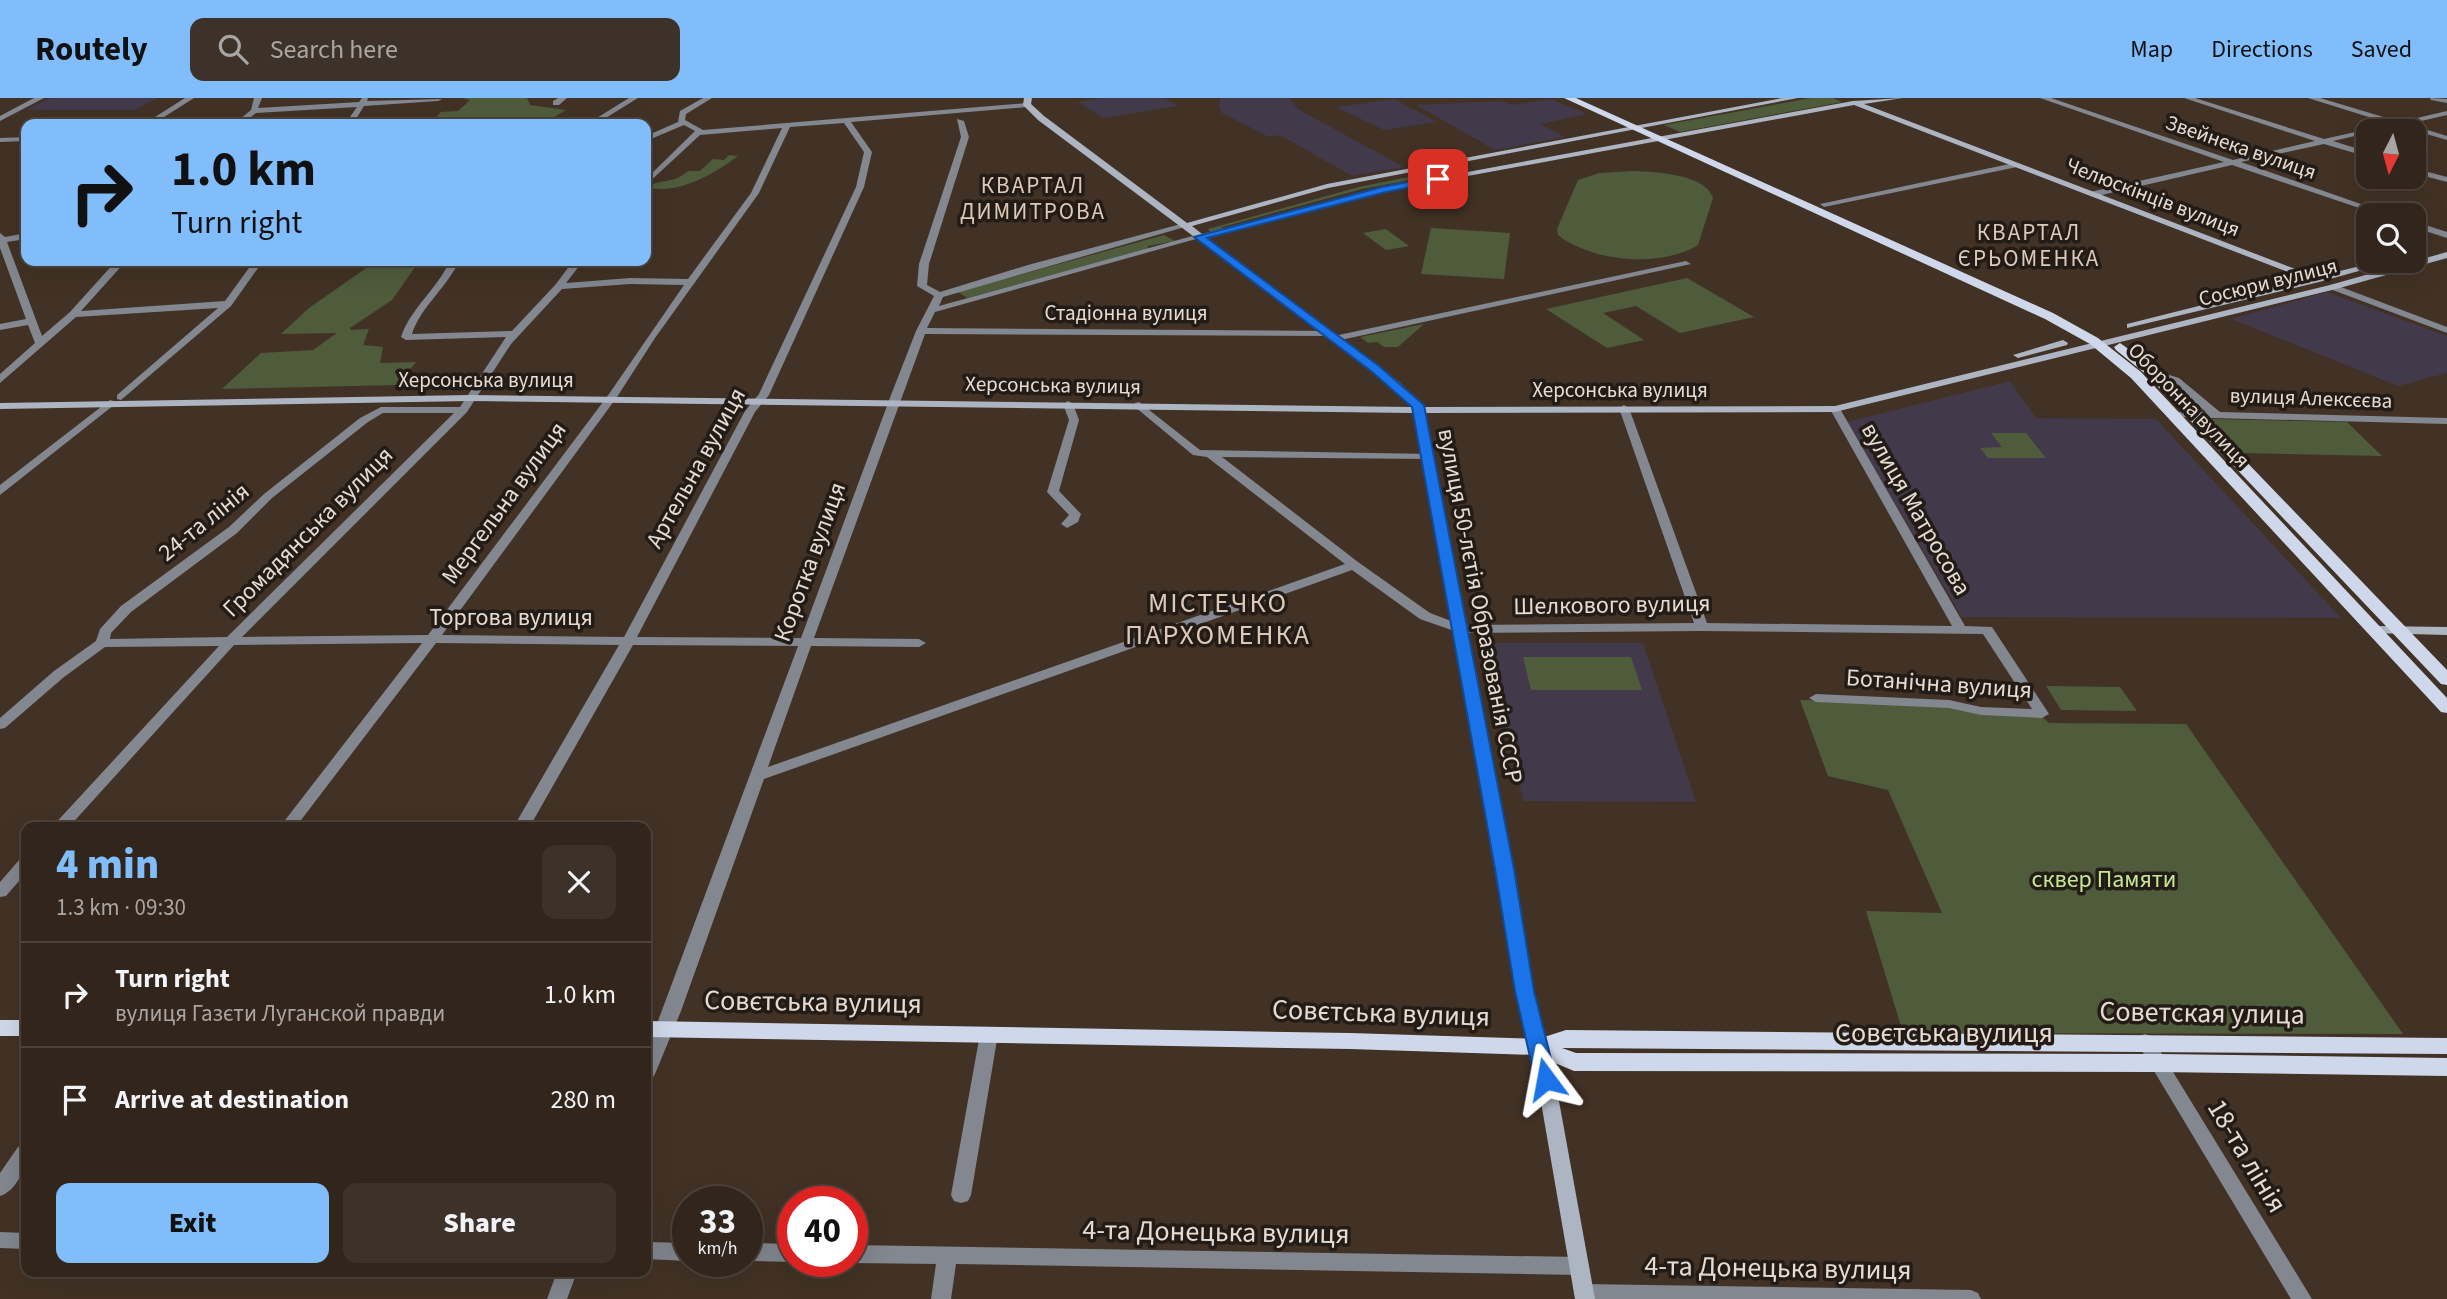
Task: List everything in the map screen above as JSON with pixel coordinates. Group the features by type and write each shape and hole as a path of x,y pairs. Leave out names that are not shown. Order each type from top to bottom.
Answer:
{"main road":[{"name":"Оборонна вулиця","path":"1569,98 1641,126 2033,297 2153,373 2447,681"},
{"name":"Оборонна вулиця","path":"1589,98 1641,126"},
{"name":"Оборонна вулиця","path":"1666,137 2099,339 2174,414 2447,708"},
{"path":"0,1028 21,1028"},
{"name":"Совєтська вулиця","path":"655,1029 1538,1047 1574,1062 2159,1063 2447,1067"},
{"name":"Советская улица","path":"1538,1047 1566,1038 2145,1041 2447,1046"}],"street":[{"path":"0,119 40,98"},
{"path":"156,119 190,98"},
{"path":"244,119 254,111 258,98"},
{"path":"599,119 634,98"},
{"path":"683,123 683,113 708,98"},
{"path":"960,121 965,137 924,264 922,286 939,295 1327,186 1794,98"},
{"path":"933,310 1386,189 1850,100 1899,98"},
{"name":"Звейнека вулиця","path":"2044,98 2356,204"},
{"path":"2188,98 2356,151"},
{"path":"2312,98 2383,119"},
{"path":"2434,98 2447,102"},
{"path":"254,111 364,101 438,99"},
{"name":"Челюскінців вулиця","path":"1850,100 2447,330"},
{"path":"352,119 364,101"},
{"path":"651,178 698,133 847,121 1028,101"},
{"name":"вулиця 50-лєтія Образованія СССР","path":"1028,101 1041,118 1333,336 1418,407 1584,1296"},
{"path":"2416,119 2447,113"},
{"name":"Артельна вулиця","path":"524,822 628,641 750,411 761,398 860,187 868,152 847,121"},
{"path":"651,137 683,123 700,131 698,133"},
{"name":"Мергельна вулиця","path":"293,822 612,395 755,194 787,126"},
{"path":"2426,132 2447,138"},
{"path":"2093,194 2356,133"},
{"path":"0,140 21,139"},
{"path":"1824,205 2014,165"},
{"path":"2426,174 2447,180"},
{"path":"2426,228 2447,235"},
{"path":"21,237 1,239 40,343"},
{"path":"2426,252 2447,246"},
{"name":"Сосюри вулиця","path":"2099,339 2333,286 2447,255"},
{"name":"Стадіонна вулиця","path":"921,331 1333,336 1686,264"},
{"path":"0,380 73,314 116,266"},
{"path":"0,491 116,400 228,304 255,266"},
{"path":"451,266 432,297 409,325 406,337 515,334"},
{"name":"Громадянська вулиця","path":"65,822 231,641 463,410 515,334 574,266"},
{"name":"Сосюри вулиця","path":"2099,339 2356,270"},
{"path":"559,286 630,281 691,282"},
{"name":"Коротка вулиця","path":"651,1049 655,1029 755,777 894,399 921,331 939,295"},
{"path":"73,314 228,304"},
{"path":"0,327 33,321"},
{"name":"Херсонська вулиця","path":"894,399 1139,405 1835,409 1900,395 2099,339"},
{"name":"Херсонська вулиця","path":"0,399 612,395 1418,407 1832,401 1893,389 2099,339"},
{"path":"2153,373 2175,380 2217,415"},
{"name":"Херсонська вулиця","path":"0,406 116,400"},
{"path":"1068,404 1074,420 1053,492 1075,514 1068,524"},
{"name":"Шелкового вулиця","path":"1139,405 1197,453 1427,456"},
{"path":"1625,408 1702,626"},
{"name":"вулиця Матросова","path":"1835,409 1961,630"},
{"name":"24-та лінія","path":"0,725 59,674 102,643 105,632 126,609 222,539 268,496 364,420 381,410 463,410"},
{"name":"вулиця Алексєєва","path":"2174,414 2447,421"},
{"name":"Шелкового вулиця","path":"1210,454 1425,616 1460,629 1702,626 1987,630"},
{"path":"755,777 1354,565"},
{"name":"Ботанічна вулиця","path":"1816,698 1950,704 1981,711 2042,714 1987,630"},
{"path":"2375,630 2447,631"},
{"name":"Торгова вулиця","path":"102,643 432,639 919,643"},
{"path":"0,892 21,869"},
{"path":"961,1195 989,1034"},
{"name":"18-та лінія","path":"2145,1041 2302,1299"},
{"path":"0,1188 21,1158"},
{"path":"0,1240 21,1241"},
{"path":"651,1251 672,1252"},
{"name":"4-та Донецька вулиця","path":"868,1254 1579,1266"},
{"path":"941,1299 947,1256"},
{"path":"557,1299 565,1277"},
{"name":"4-та Донецька вулиця","path":"1584,1296 1971,1299"}],"shaded area":[{"path":"50,98 157,98 135,110 26,110"},
{"path":"1103,98 1165,98 1178,106 1103,118 1078,102"},
{"path":"1220,98 1289,98 1298,109 1404,167 1352,176 1280,135 1269,137 1222,113 1219,108"},
{"path":"1394,99 1437,122 1384,130 1336,107"},
{"path":"1551,99 1587,114 1540,124 1565,137 1495,150 1416,105 1501,101 1512,105"},
{"path":"2327,292 2447,336 2447,373 2398,386 2231,319"},
{"path":"2010,381 2036,418 2156,419 2341,618 1962,617 1847,422"},
{"path":"1490,643 1643,643 1696,802 1523,801"}],"green space":[{"path":"462,98 527,98 530,105 566,110 551,119 435,119 441,112 458,111 470,100"},
{"path":"1811,98 1833,98 1842,102 1680,132 1664,125"},
{"path":"729,155 738,156 696,181 672,188 651,188 652,185 682,176 688,171 700,171 713,159 724,160"},
{"path":"1443,170 1447,173 1362,189 1222,227 1221,230 1210,232 1208,229 1359,187"},
{"path":"1634,171 1679,176 1701,184 1708,190 1713,198 1698,245 1665,257 1627,259 1589,251 1558,235 1557,229 1578,180 1599,173"},
{"path":"1431,228 1510,233 1504,279 1421,274"},
{"path":"1386,229 1409,246 1386,250 1363,233"},
{"path":"1164,235 1175,241 1148,246 1148,249 967,298 958,292"},
{"path":"369,266 416,266 392,300 350,328 369,329 363,345 383,347 380,363 416,362 398,385 222,389 261,353 313,350 337,333 281,334 309,308"},
{"path":"1687,278 1754,317 1680,333 1636,306 1603,313 1644,340 1607,348 1546,309"},
{"path":"1424,324 1398,347 1384,347 1377,342 1368,343 1360,337"},
{"path":"2210,419 2347,422 2382,456 2241,453"},
{"path":"1991,433 2026,433 2046,458 1988,458 1980,448 2002,447"},
{"path":"1523,657 1631,657 1642,690 1531,690"},
{"path":"2046,686 2120,687 2137,711 2061,710"},
{"name":"сквер Памяти","path":"1800,700 1915,703 2041,716 2049,723 2186,724 2403,1034 1903,1033 1866,911 1942,913 1888,790 1828,776"}],"district":[{"name":"КВАРТАЛ ДИМИТРОВА","path":"1033,198"},
{"name":"КВАРТАЛ ЄРЬОМЕНКА","path":"2029,245"},
{"name":"МІСТЕЧКО ПАРХОМЕНКА","path":"1218,619"}],"route":[{"path":"1438,179 1386,189 1199,237 1330,334 1418,405 1525,991 1546,1079"}]}
